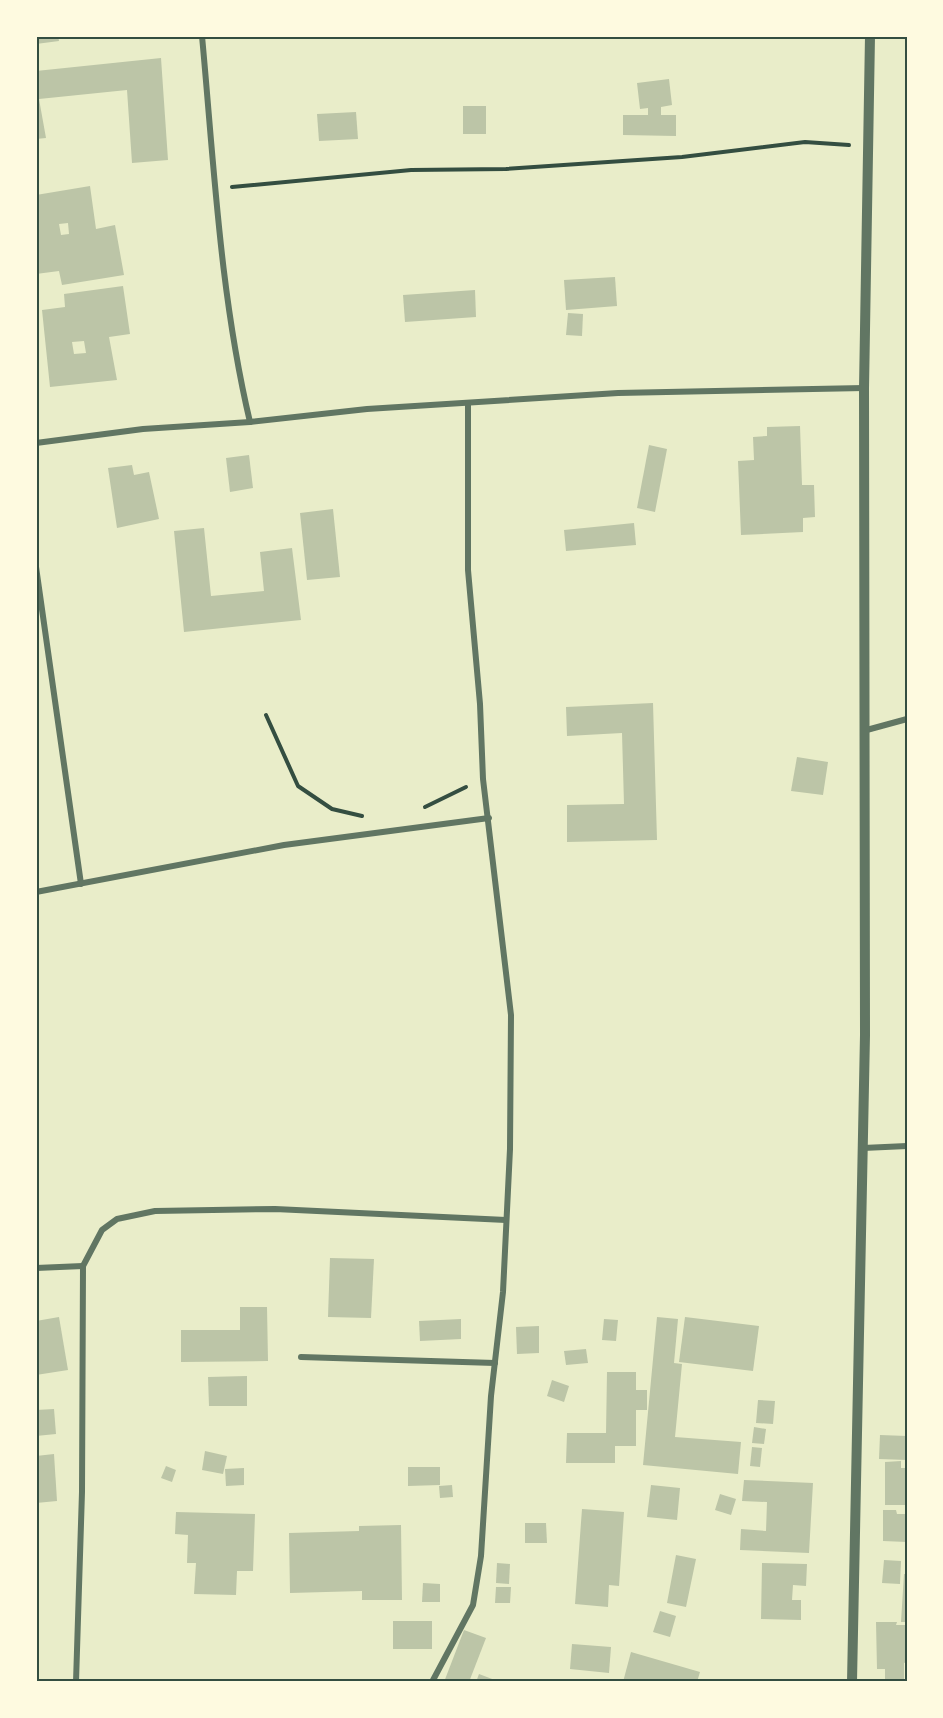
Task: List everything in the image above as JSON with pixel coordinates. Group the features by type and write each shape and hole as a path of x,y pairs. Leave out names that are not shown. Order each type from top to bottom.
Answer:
{"street":[{"path":"202,36 214,189 237,365 250,422"},
{"path":"852,1682 865,1035 864,388 870,36"},
{"path":"36,443 143,429 250,422 367,409 618,393 864,388"},
{"path":"432,1682 473,1605 482,1556 495,1362 503,1292 510,1149 511,1015 483,779 480,704 468,570 468,404"},
{"path":"36,567 81,884"},
{"path":"863,731 907,719"},
{"path":"36,892 284,845 489,818"},
{"path":"863,1148 907,1146"},
{"path":"76,1682 82,1492 83,1266 102,1230 117,1219 155,1211 275,1209 506,1220"},
{"path":"36,1268 83,1266"},
{"path":"302,1357 495,1362"}],"path":[{"path":"214,189 411,170 506,169 682,157 805,142 868,147"},
{"path":"266,716 298,786 332,809 374,819"},
{"path":"421,809 483,779"}],"building":[{"path":"36,36 58,36 59,41 36,44"},
{"path":"161,58 168,160 132,163 127,90 39,99 46,138 36,139 36,71"},
{"path":"669,79 672,105 661,107 661,115 676,115 676,136 623,135 623,115 648,115 648,108 640,109 637,83"},
{"path":"463,106 486,106 486,134 463,134"},
{"path":"356,112 358,139 319,141 317,114"},
{"path":"90,186 96,229 115,225 124,275 62,285 59,271 36,274 36,195","holes":["68,223 69,234 61,235 59,224"]},
{"path":"615,277 617,306 566,310 564,280"},
{"path":"123,286 130,334 109,337 117,380 50,387 42,310 65,307 64,294","holes":["84,341 86,353 74,354 72,342"]},
{"path":"475,290 476,317 405,322 403,295"},
{"path":"568,313 583,314 582,336 566,335"},
{"path":"800,426 802,485 814,485 815,517 803,518 803,532 741,535 738,461 754,460 753,437 767,436 767,427"},
{"path":"649,445 667,449 655,512 637,508"},
{"path":"249,455 253,488 230,492 226,458"},
{"path":"132,465 134,475 149,472 159,519 117,528 108,468"},
{"path":"333,509 340,577 307,580 300,513"},
{"path":"634,523 636,545 566,551 564,530"},
{"path":"204,528 211,596 264,591 260,552 292,548 301,620 184,632 174,531"},
{"path":"653,703 657,840 567,842 567,805 624,804 622,733 567,736 566,707"},
{"path":"797,757 828,762 823,795 791,791"},
{"path":"330,1258 374,1259 371,1318 328,1317"},
{"path":"240,1307 267,1307 268,1361 181,1362 181,1330 240,1330"},
{"path":"59,1317 68,1370 36,1375 36,1321"},
{"path":"657,1317 678,1319 674,1363 682,1364 675,1437 741,1442 738,1474 643,1465"},
{"path":"685,1317 759,1326 753,1371 679,1362"},
{"path":"461,1319 461,1339 420,1341 419,1321"},
{"path":"604,1319 618,1320 616,1341 602,1340"},
{"path":"539,1326 539,1353 517,1354 516,1327"},
{"path":"586,1349 588,1363 566,1365 564,1351"},
{"path":"607,1372 636,1372 636,1390 647,1390 647,1410 636,1410 636,1446 615,1446 615,1463 566,1463 567,1433 606,1433"},
{"path":"247,1376 247,1406 209,1406 208,1377"},
{"path":"552,1380 569,1386 564,1402 547,1396"},
{"path":"758,1400 775,1401 773,1424 756,1423"},
{"path":"54,1409 56,1434 36,1436 36,1410"},
{"path":"754,1427 766,1429 764,1444 752,1443"},
{"path":"880,1435 907,1436 907,1460 879,1459"},
{"path":"752,1447 762,1448 760,1467 750,1466"},
{"path":"205,1451 227,1456 223,1474 202,1470"},
{"path":"54,1454 57,1501 36,1503 36,1456"},
{"path":"901,1461 901,1468 907,1468 907,1505 885,1505 885,1462"},
{"path":"166,1466 176,1470 172,1482 161,1478"},
{"path":"408,1467 440,1467 440,1485 408,1486"},
{"path":"244,1468 244,1485 226,1486 225,1469"},
{"path":"744,1480 813,1483 809,1553 740,1550 741,1529 766,1531 767,1502 742,1501"},
{"path":"452,1485 453,1497 440,1498 439,1486"},
{"path":"651,1485 680,1488 677,1520 647,1517"},
{"path":"720,1494 736,1499 731,1515 715,1510"},
{"path":"582,1509 624,1512 619,1586 609,1585 608,1607 575,1604"},
{"path":"883,1510 896,1510 897,1514 907,1514 907,1542 883,1541"},
{"path":"176,1512 255,1514 253,1571 237,1571 236,1595 194,1594 196,1563 187,1563 188,1535 175,1534"},
{"path":"525,1523 546,1523 547,1543 525,1543"},
{"path":"401,1525 402,1600 362,1600 362,1591 290,1593 289,1533 359,1531 359,1526"},
{"path":"676,1555 696,1559 686,1607 667,1603"},
{"path":"884,1560 901,1561 900,1584 882,1583"},
{"path":"497,1563 510,1564 509,1584 496,1583"},
{"path":"762,1563 807,1564 806,1586 793,1585 792,1600 801,1600 801,1620 761,1619"},
{"path":"904,1574 907,1574 907,1622 901,1622"},
{"path":"423,1583 440,1584 440,1602 422,1602"},
{"path":"496,1587 511,1587 510,1603 495,1603"},
{"path":"660,1611 676,1616 670,1637 653,1632"},
{"path":"393,1621 432,1621 432,1649 393,1649"},
{"path":"876,1622 897,1622 896,1625 906,1625 907,1662 904,1663 904,1680 885,1681 885,1669 877,1669"},
{"path":"464,1630 486,1638 469,1682 444,1682"},
{"path":"572,1644 611,1647 609,1673 570,1669"},
{"path":"631,1652 700,1672 697,1682 623,1682"},
{"path":"479,1674 500,1682 476,1682"}]}
